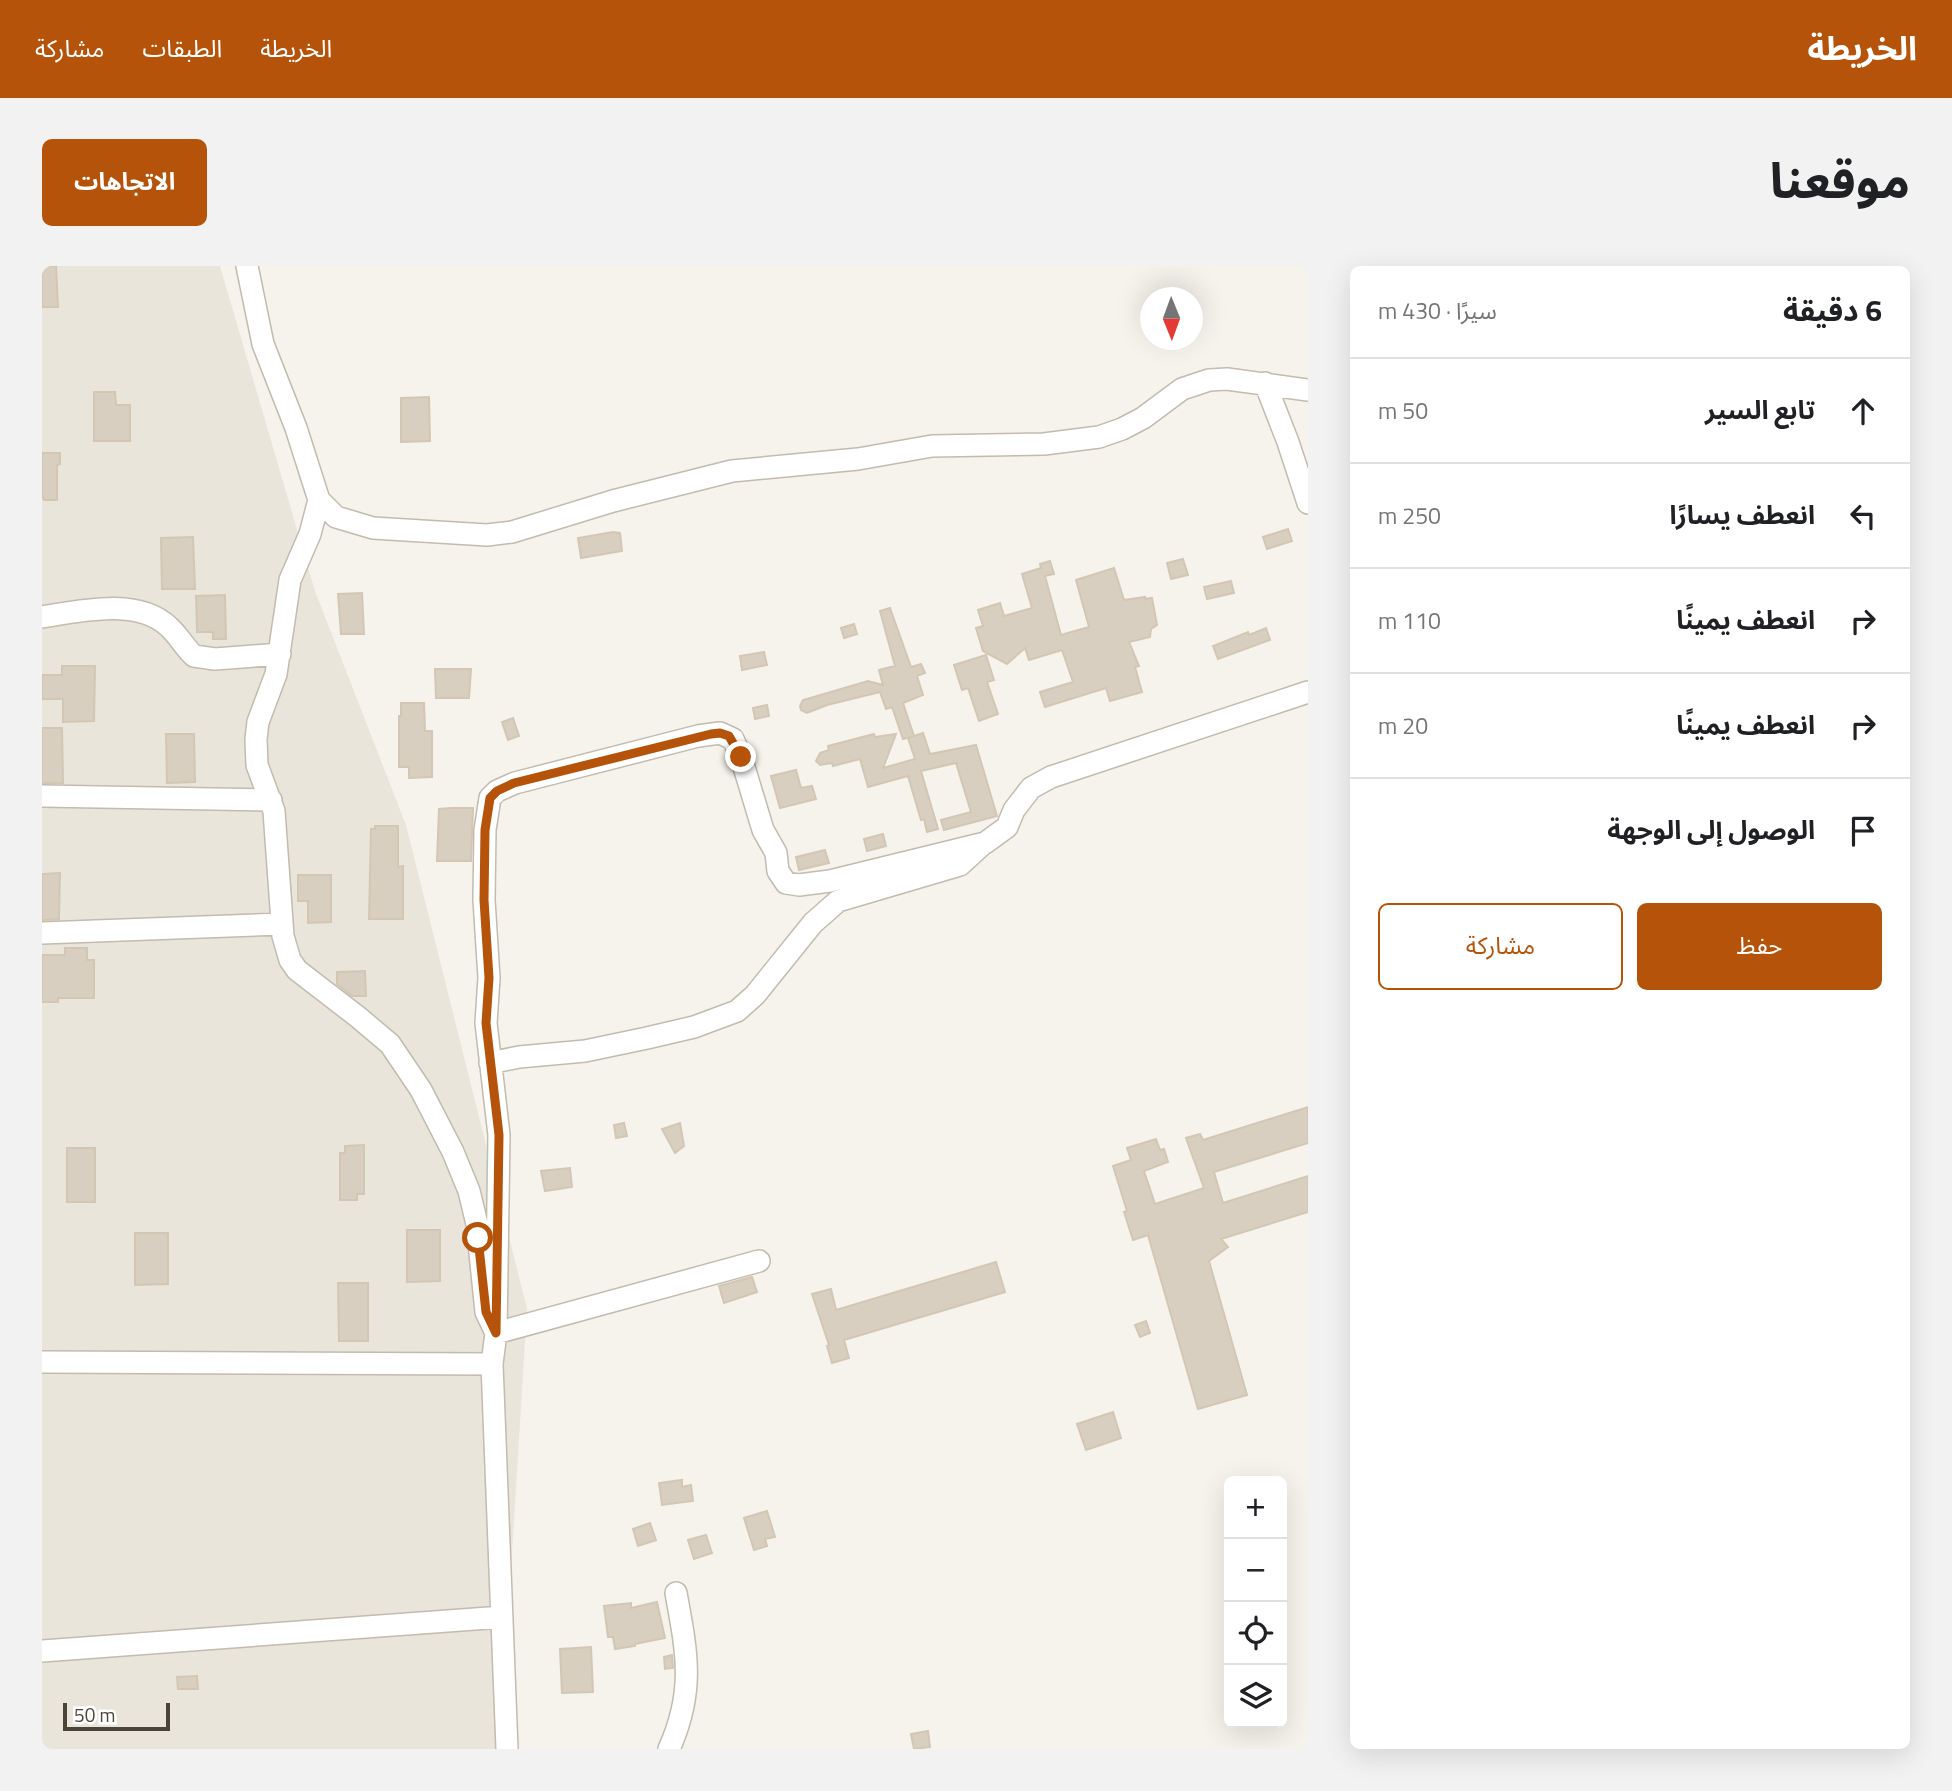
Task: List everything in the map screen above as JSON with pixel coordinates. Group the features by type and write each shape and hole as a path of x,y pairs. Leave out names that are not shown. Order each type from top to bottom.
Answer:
{"street":[{"path":"247,266 262,344 296,428 319,500 336,517 373,528 487,535 512,532 613,501 732,471 858,459 932,446 1044,444 1099,437 1143,418 1182,389 1195,383 1227,379 1308,390"},
{"path":"1265,383 1308,503"},
{"path":"319,500 310,534 290,580 276,674 258,722 256,739 257,765 271,800 275,825 281,924 286,950 297,970 390,1044 409,1070 431,1110 469,1191 477,1224 486,1312 496,1333"},
{"path":"42,617 92,610 139,612 169,626 194,656 215,659 280,654"},
{"path":"490,1063 519,1057 585,1051 647,1038 694,1027 737,1011 755,995 813,923 838,901 960,864 1006,827 1014,810 1031,788 1051,777 1308,692"},
{"path":"507,1749 492,1364 496,1333 499,1135 486,1023 489,978 484,900 485,830 490,798 497,791 514,783 698,736 720,733 733,739 741,757 764,830 776,853 778,871 786,883 799,885 830,881 985,843"},
{"path":"42,796 271,800"},
{"path":"42,933 281,924"},
{"path":"496,1333 759,1261"},
{"path":"42,1362 492,1364"},
{"path":"669,1749 680,1723 687,1692 687,1653 676,1593"},
{"path":"42,1651 502,1617"},
{"path":"680,1723 687,1749"}],"shaded area":[{"path":"42,266 220,266 315,591 406,825 527,1309 500,1749 42,1749"}],"building":[{"path":"42,266 56,266 58,307 42,307"},
{"path":"94,392 115,392 116,405 130,405 130,441 94,441"},
{"path":"429,397 430,441 401,442 401,398"},
{"path":"42,453 60,453 60,464 57,465 57,500 44,500 42,496"},
{"path":"1288,529 1292,541 1267,549 1263,537"},
{"path":"620,533 622,551 581,558 578,538"},
{"path":"193,537 195,589 162,589 161,538"},
{"path":"1183,559 1188,575 1171,579 1167,563"},
{"path":"1050,561 1054,574 1045,576 1061,635 1089,627 1076,580 1114,568 1124,600 1152,598 1157,625 1151,629 1150,637 1129,642 1139,666 1135,667 1142,692 1110,701 1106,688 1045,707 1040,692 1073,682 1062,650 1029,660 1025,648 1007,664 983,651 976,628 983,626 978,610 1000,603 1004,616 1032,608 1022,574 1041,568 1040,564"},
{"path":"1231,581 1234,593 1207,599 1204,587"},
{"path":"362,593 364,634 341,634 338,594"},
{"path":"225,595 226,639 213,639 213,632 197,632 196,596"},
{"path":"890,608 911,667 921,664 925,673 917,676 923,695 903,703 914,736 903,739 892,707 886,709 880,692 827,705 807,713 801,710 803,700 868,681 883,685 879,670 895,666 880,611"},
{"path":"854,624 857,634 844,638 841,628"},
{"path":"1266,628 1270,640 1218,659 1213,646"},
{"path":"764,652 767,665 742,670 740,656"},
{"path":"986,655 994,680 987,682 998,714 979,721 968,688 962,690 954,665"},
{"path":"62,666 95,666 94,721 63,722 63,699 42,699 42,675 62,675"},
{"path":"435,669 471,669 469,698 436,698"},
{"path":"401,703 424,703 425,731 432,731 432,777 409,778 409,767 399,767"},
{"path":"767,705 769,716 755,719 753,708"},
{"path":"513,718 519,736 508,740 502,722"},
{"path":"42,728 62,728 63,783 42,783"},
{"path":"923,733 930,754 976,745 997,816 944,830 941,820 971,812 956,763 921,771 938,829 927,832 908,776 868,787 860,759 833,766 832,763 820,765 816,761 820,753 829,750 828,746 874,734 875,737 896,734 883,768 915,759 908,738"},
{"path":"166,734 194,734 195,782 167,783"},
{"path":"796,770 801,788 812,786 816,799 780,808 771,776"},
{"path":"473,808 471,861 437,861 439,809"},
{"path":"375,826 398,826 398,867 403,866 403,919 369,919 371,829 375,829"},
{"path":"883,834 886,846 867,851 864,839"},
{"path":"825,850 829,863 799,870 796,857"},
{"path":"60,873 59,919 42,920 42,874"},
{"path":"298,875 331,875 331,922 308,923 308,901 298,901"},
{"path":"65,948 87,948 87,960 94,960 94,998 58,998 58,1002 42,1002 42,955 65,955"},
{"path":"365,971 366,996 352,996 337,984 337,972"},
{"path":"1308,1107 1308,1143 1214,1172 1223,1203 1308,1176 1308,1212 1221,1239 1228,1247 1209,1261 1247,1395 1198,1409 1148,1235 1133,1240 1113,1166 1131,1160 1127,1148 1156,1139 1160,1150 1164,1149 1168,1162 1144,1171 1155,1204 1204,1188 1186,1138 1200,1134 1203,1140"},
{"path":"624,1123 627,1136 616,1138 614,1125"},
{"path":"680,1123 684,1146 675,1153 662,1129"},
{"path":"364,1145 364,1194 357,1194 357,1200 340,1200 340,1153 345,1153 345,1146"},
{"path":"67,1148 95,1148 95,1202 67,1202"},
{"path":"570,1168 572,1187 545,1191 541,1171"},
{"path":"407,1230 440,1230 440,1281 407,1282"},
{"path":"135,1233 168,1233 168,1284 135,1285"},
{"path":"996,1262 1005,1292 844,1340 849,1358 832,1363 827,1346 829,1345 812,1294 831,1289 836,1310"},
{"path":"752,1277 757,1292 724,1303 719,1286"},
{"path":"338,1283 368,1283 368,1341 339,1341"},
{"path":"1146,1321 1150,1333 1140,1337 1135,1325"},
{"path":"1113,1412 1121,1438 1086,1450 1077,1424"},
{"path":"682,1480 682,1487 691,1485 693,1501 662,1505 659,1483"},
{"path":"767,1511 775,1537 765,1539 767,1546 754,1550 744,1518"},
{"path":"650,1523 656,1540 638,1546 633,1529"},
{"path":"706,1535 712,1553 694,1559 688,1540"},
{"path":"657,1602 665,1638 615,1649 613,1637 608,1637 604,1606 631,1603 631,1608"},
{"path":"591,1647 593,1692 562,1693 560,1649"},
{"path":"672,1655 673,1668 665,1669 664,1657"},
{"path":"197,1676 198,1689 178,1689 177,1677"},
{"path":"928,1731 930,1747 914,1749 911,1734"}],"route":[{"path":"478,1238 486,1312 496,1333 499,1120 486,1023 489,978 484,900 486,816 490,798 497,791 514,783 698,736 720,733 729,736 741,757"}]}
